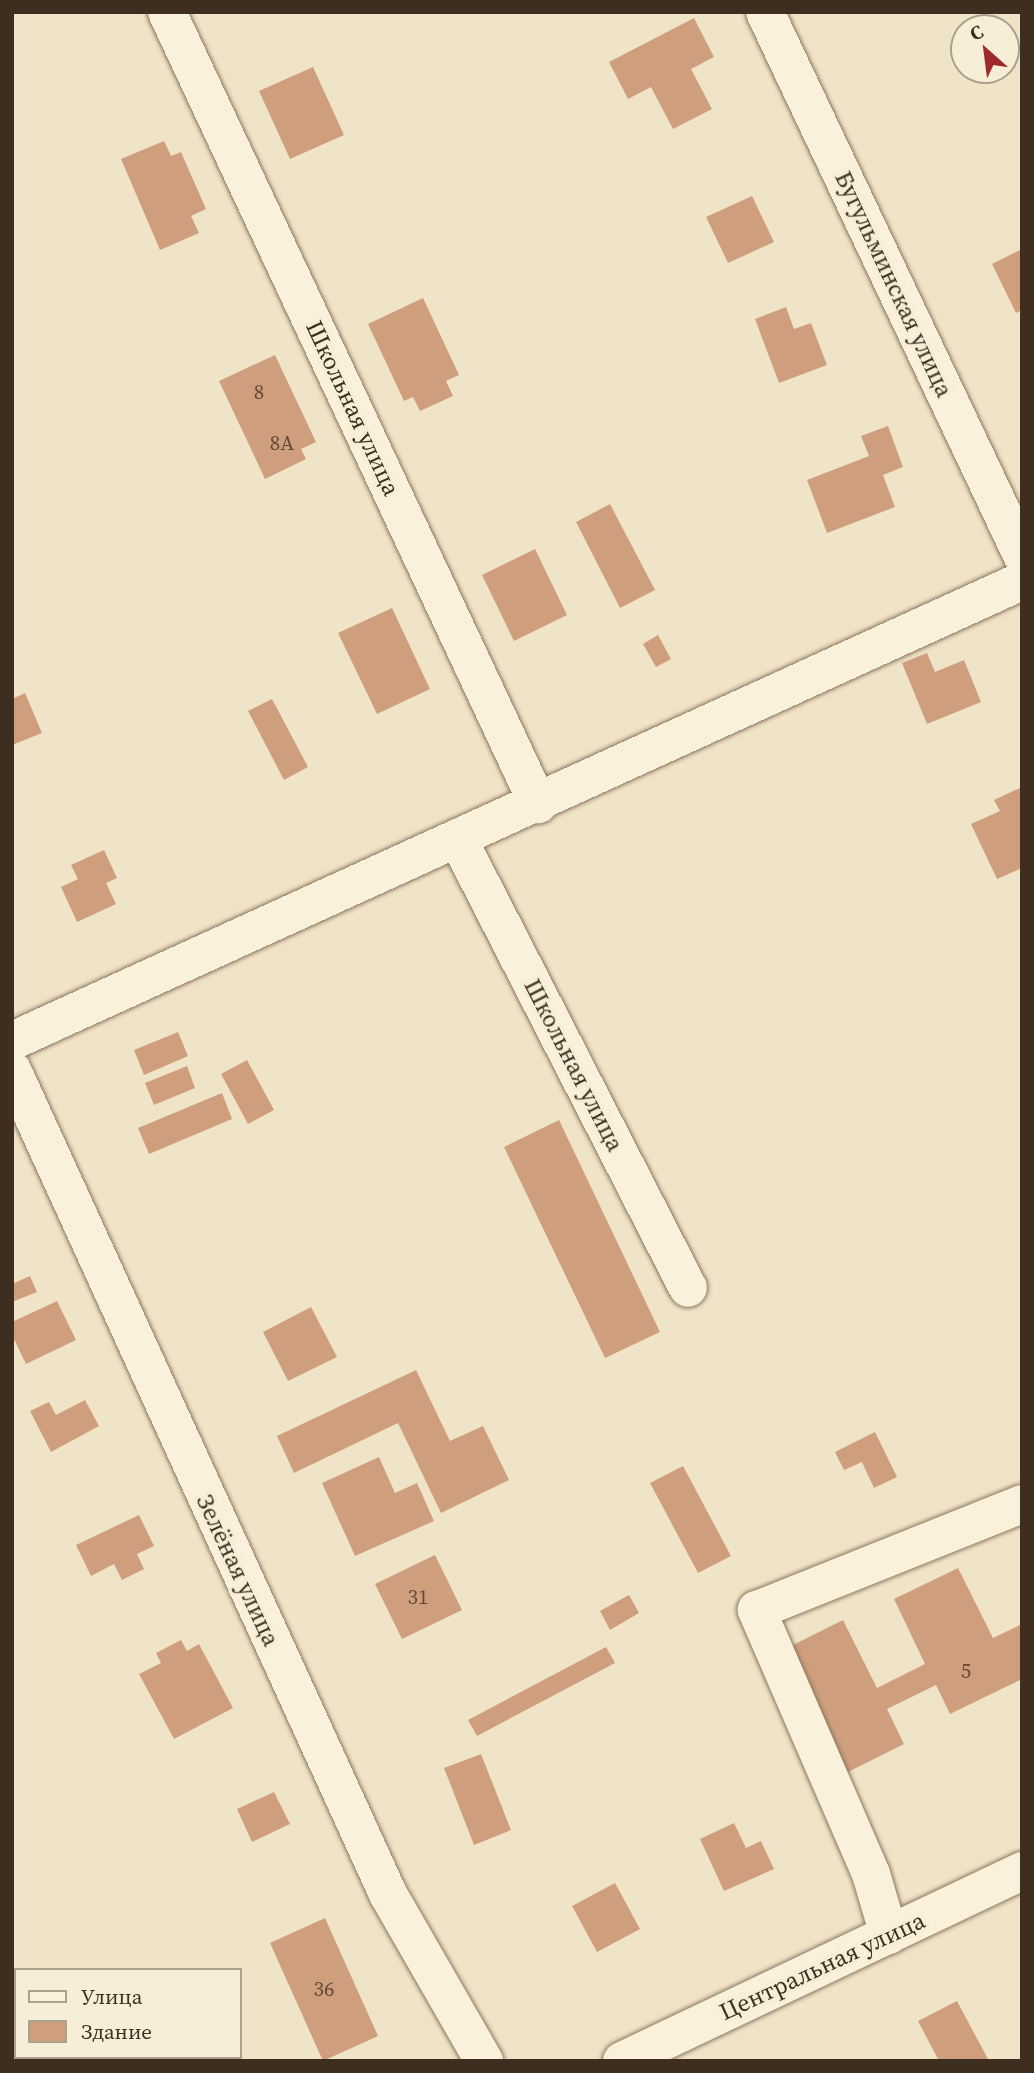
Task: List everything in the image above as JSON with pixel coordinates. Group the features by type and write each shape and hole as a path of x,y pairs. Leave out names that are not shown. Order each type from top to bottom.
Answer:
{"street":[{"name":"Школьная улица","path":"167,12 538,804"},
{"name":"Бугульминская улица","path":"765,12 1022,555"},
{"path":"12,1041 459,841 1022,581"},
{"name":"Школьная улица","path":"459,841 688,1288"},
{"name":"Зелёная улица","path":"12,1070 387,1894 484,2061"},
{"path":"889,1935 871,1874 757,1610 1022,1504"},
{"name":"Центральная улица","path":"622,2061 1022,1871"}],"building":[{"path":"694,18 714,57 691,69 712,109 673,129 651,87 628,99 609,62"},
{"path":"313,67 344,135 290,159 259,91"},
{"path":"164,141 171,156 181,152 206,209 191,216 199,233 160,250 121,159"},
{"path":"752,196 774,242 728,263 706,217"},
{"path":"1022,249 1022,310 1016,313 992,264"},
{"path":"423,298 459,375 446,381 453,396 420,411 413,397 404,401 368,324"},
{"path":"786,307 794,329 811,323 827,365 779,383 755,319"},
{"path":"275,355 316,442 301,449 306,459 265,479 219,381"},
{"path":"888,426 903,467 883,475 895,507 827,533 807,480 869,456 861,436"},
{"path":"610,504 655,590 620,608 576,522"},
{"path":"535,549 567,615 514,641 482,575"},
{"path":"392,608 430,689 377,714 338,633"},
{"path":"658,635 671,659 656,667 643,644"},
{"path":"927,653 935,672 964,660 981,702 927,724 902,663"},
{"path":"25,693 42,733 12,745 12,699"},
{"path":"272,699 308,767 284,780 248,711"},
{"path":"1022,787 1022,868 997,879 971,824 1000,811 994,800"},
{"path":"104,850 117,878 106,883 116,904 77,922 61,887 78,879 71,865"},
{"path":"178,1032 188,1056 144,1075 134,1050"},
{"path":"247,1060 274,1110 248,1124 221,1074"},
{"path":"187,1066 195,1088 154,1105 145,1083"},
{"path":"222,1093 232,1119 149,1154 138,1128"},
{"path":"559,1120 660,1332 605,1358 504,1147"},
{"path":"30,1276 37,1292 12,1302 12,1284"},
{"path":"57,1301 76,1340 26,1364 12,1335 12,1322"},
{"path":"311,1307 337,1357 288,1381 263,1332"},
{"path":"416,1370 450,1441 483,1426 509,1480 441,1513 398,1423 294,1473 277,1436"},
{"path":"85,1400 99,1426 51,1452 30,1411 49,1402 56,1415"},
{"path":"875,1432 897,1477 874,1488 862,1462 844,1470 835,1452"},
{"path":"379,1457 395,1493 417,1483 434,1521 355,1556 322,1483"},
{"path":"683,1466 731,1556 698,1573 650,1483"},
{"path":"139,1515 154,1546 137,1554 144,1569 122,1580 114,1564 91,1576 76,1545"},
{"path":"435,1555 462,1610 402,1639 375,1584"},
{"path":"958,1568 993,1638 1022,1624 1022,1679 950,1714 936,1685 887,1709 904,1744 844,1774 783,1650 843,1620 877,1688 925,1664 894,1599"},
{"path":"629,1595 639,1613 610,1630 600,1611"},
{"path":"181,1640 187,1651 199,1644 233,1708 174,1739 139,1674 161,1663 156,1653"},
{"path":"606,1647 615,1663 477,1736 468,1720"},
{"path":"481,1754 511,1830 474,1845 444,1768"},
{"path":"274,1792 290,1824 252,1842 237,1809"},
{"path":"734,1823 746,1848 761,1841 774,1869 724,1891 700,1839"},
{"path":"615,1883 640,1929 597,1952 572,1906"},
{"path":"325,1918 378,2036 323,2061 270,1943"},
{"path":"957,2001 989,2061 939,2061 918,2021"}]}
